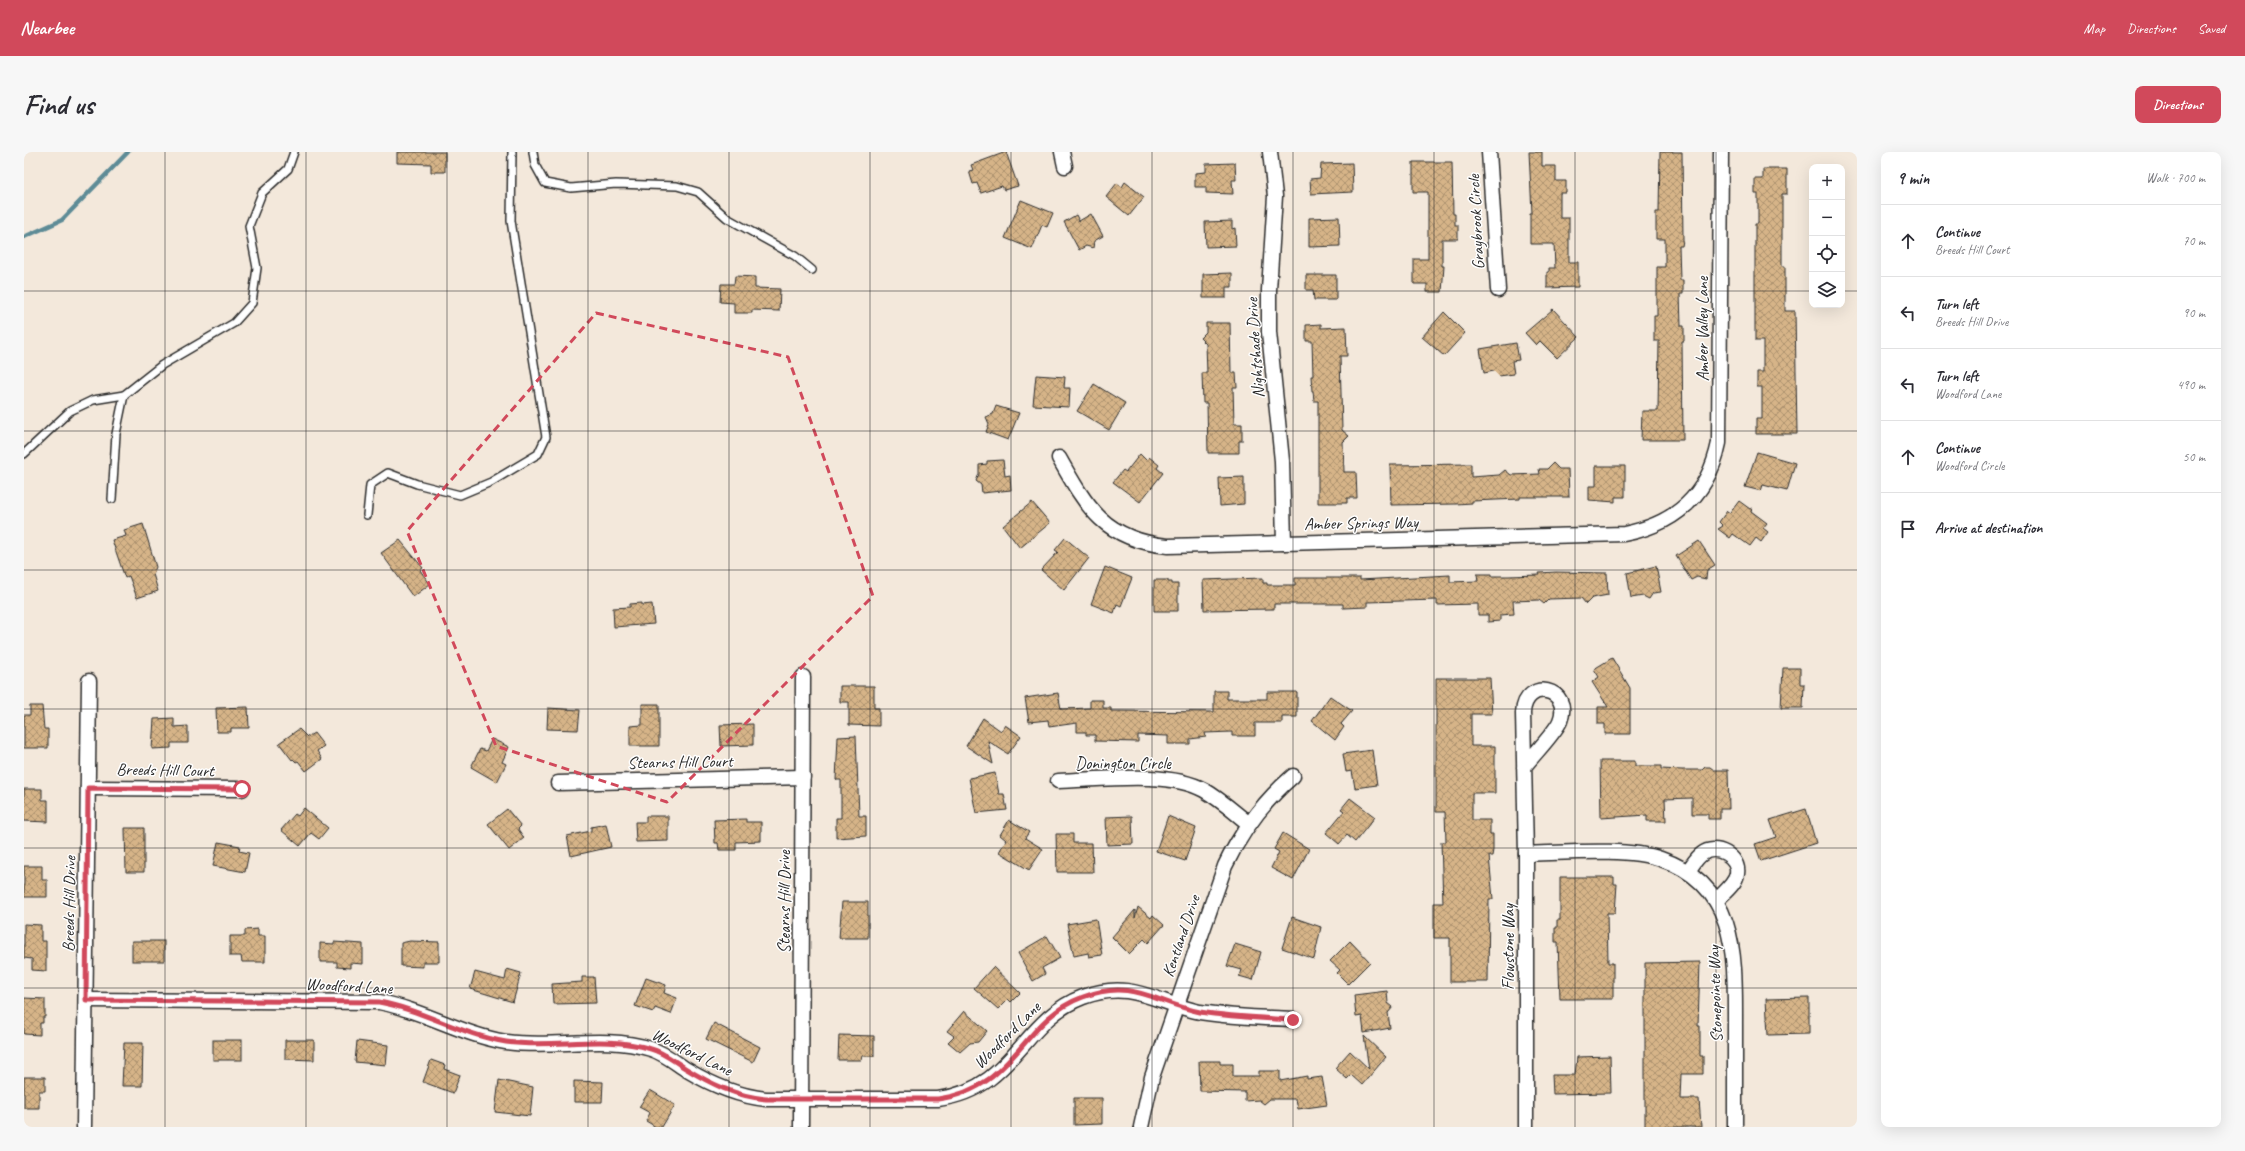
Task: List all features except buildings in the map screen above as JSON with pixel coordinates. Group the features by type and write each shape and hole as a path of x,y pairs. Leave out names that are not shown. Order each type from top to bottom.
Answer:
{"street":[{"name":"Nightshade Drive","path":"1270,152 1275,196 1269,290 1269,332 1282,461 1284,542"},
{"name":"Graybrook Circle","path":"1489,152 1498,290"},
{"name":"Amber Valley Lane","path":"1693,499 1710,473 1716,456 1720,434 1721,152"},
{"name":"Amber Springs Way","path":"1059,458 1080,495 1092,511 1106,524 1133,538 1154,545 1168,546 1624,534 1657,525 1682,509 1693,499"},
{"name":"Stearns Hill Drive","path":"801,1127 803,677"},
{"name":"Breeds Hill Drive","path":"84,1127 89,680"},
{"name":"Flowstone Way","path":"1524,767 1559,722 1563,709 1559,697 1550,691 1540,690 1530,694 1524,702 1524,767 1526,854 1526,1127"},
{"name":"Kentland Drive","path":"1141,1127 1149,1090 1177,1004 1222,873 1233,847 1248,824 1274,792 1293,776"},
{"name":"Stearns Hill Court","path":"558,783 803,778"},
{"name":"Donington Circle","path":"1058,781 1157,779 1179,781 1204,790 1223,802 1248,824"},
{"name":"Breeds Hill Court","path":"88,788 242,789"},
{"path":"1688,871 1702,854 1710,850 1720,850 1729,855 1734,862 1737,873 1733,884 1716,901"},
{"name":"Stonepointe Way","path":"1526,854 1630,853 1661,859 1688,871 1703,884 1716,901 1729,930 1735,964 1735,1127"},
{"name":"Woodford Lane","path":"86,1000 379,1002 401,1007 474,1034 506,1042 627,1043 652,1049 709,1083 737,1093 766,1099 946,1098 966,1092 990,1080 1009,1062 1049,1017 1066,1005 1083,997 1105,992 1128,990 1193,1010 1220,1015 1293,1020"}],"lane":[{"path":"24,454 70,410 93,400 124,395 162,365 234,323 252,303 257,268 248,226 262,193 288,168 294,152"},
{"path":"367,515 370,485 388,473 417,484 460,495 492,482 538,454 546,437 511,221 512,152"},
{"path":"533,152 535,165 545,183 571,188 616,184 677,186 698,192 727,218 795,256 812,270"},
{"path":"112,499 116,434 124,395"}],"highlighted area":[{"path":"596,313 788,357 873,596 667,802 496,746 407,531"}],"waterway":[{"path":"24,237 62,220 128,152"}],"route":[{"path":"242,789 88,788 86,1000 379,1002 411,1010 474,1034 506,1042 532,1043 610,1041 627,1043 652,1049 709,1083 722,1089 751,1097 766,1099 938,1099 966,1092 981,1086 1000,1072 1045,1021 1057,1011 1083,997 1116,990 1128,990 1147,994 1193,1010 1220,1015 1293,1020"}]}
